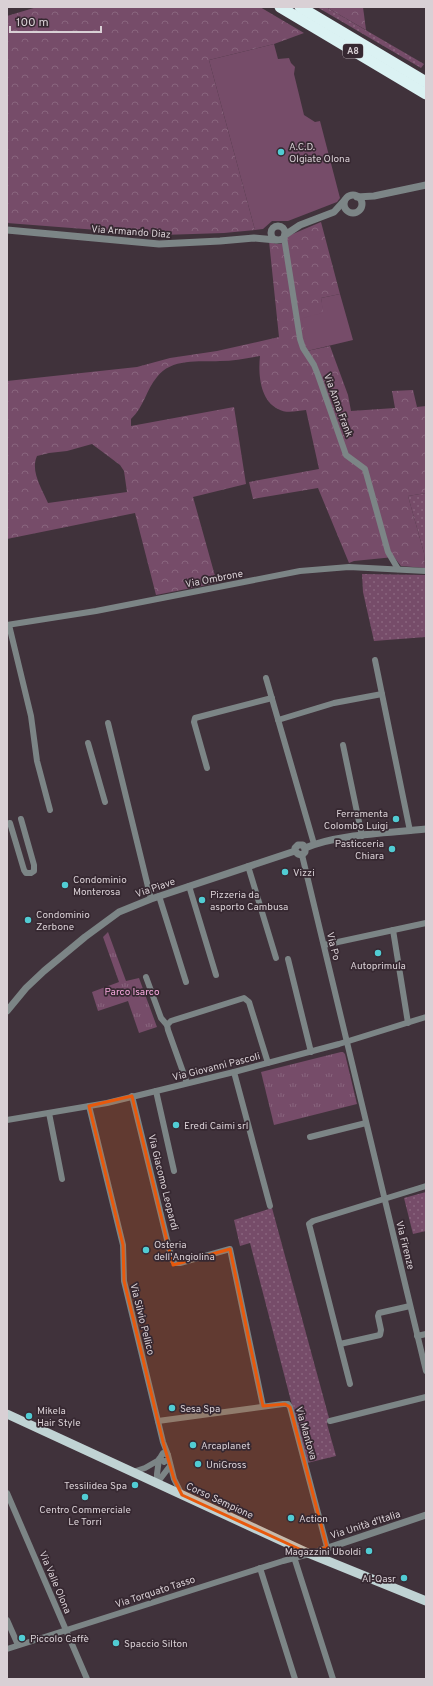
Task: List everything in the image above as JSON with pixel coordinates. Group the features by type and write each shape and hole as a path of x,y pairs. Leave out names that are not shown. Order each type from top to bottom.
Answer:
{"highway":[{"name":"A8","path":"280,7 426,94"},
{"name":"A8","path":"300,7 426,82"}],"main road":[{"name":"Corso Sempione","path":"7,1414 310,1554 426,1601"}],"street":[{"name":"Via Armando Diaz","path":"334,212 351,196 374,196 426,185"},
{"name":"Via Armando Diaz","path":"7,230 159,244 220,242 254,238 280,240 300,225 334,212 358,211 361,206 374,196"},
{"path":"357,197 361,201 361,206"},
{"path":"344,201 344,207 350,212"},
{"name":"Via Armando Diaz","path":"254,238 265,234 276,227 300,225"},
{"path":"280,226 284,231 284,236"},
{"path":"272,230 272,237 276,240"},
{"name":"Via Anna Frank","path":"284,236 303,348 314,365 346,455 365,470 388,552 398,569"},
{"name":"Via Ombrone","path":"8,625 96,611 300,571 349,567 426,571"},
{"path":"8,625 31,716 37,761 50,810"},
{"path":"374,660 410,831"},
{"path":"266,678 314,844"},
{"path":"278,720 334,703 382,694"},
{"path":"207,768 194,722 195,718 272,698"},
{"path":"108,722 151,899"},
{"path":"88,743 104,802"},
{"path":"343,745 362,836"},
{"path":"10,823 24,870 26,873 31,873 34,871 34,865 20,819"},
{"name":"Via Piave","path":"7,1011 35,979 85,937 120,912 158,896 248,866 301,851 314,844 362,836 426,829"},
{"name":"Via Po","path":"301,851 347,1042"},
{"path":"248,866 276,958"},
{"path":"189,886 216,975"},
{"path":"158,896 186,982"},
{"path":"324,945 426,923"},
{"path":"392,930 408,1023"},
{"path":"288,958 311,1052"},
{"path":"146,977 160,1016 168,1025 168,1030 187,1083"},
{"path":"168,1025 171,1021 244,998 249,1002 268,1063"},
{"name":"Via Giovanni Pascoli","path":"7,1120 89,1106 234,1072 347,1042 426,1017"},
{"name":"Via Firenze","path":"347,1042 426,1371"},
{"path":"234,1072 270,1206"},
{"path":"156,1091 174,1171"},
{"name":"Via Giacomo Leopardi","path":"132,1096 172,1260 176,1263 180,1263 230,1249 263,1406"},
{"name":"Via Silvio Pellico","path":"89,1106 123,1245 124,1281 163,1442 163,1457 157,1483"},
{"path":"49,1113 62,1179"},
{"path":"310,1137 366,1123"},
{"path":"350,1384 309,1228 310,1223 426,1186"},
{"path":"340,1344 380,1335 381,1330 378,1316 379,1313 410,1306"},
{"path":"417,1336 426,1334"},
{"path":"330,1421 426,1397"},
{"name":"Via Mantova","path":"158,1421 263,1406 285,1404 290,1407 327,1547"},
{"path":"133,1472 146,1468 163,1457"},
{"name":"Via Silvio Pellico","path":"163,1457 170,1466 174,1479 182,1495"},
{"path":"157,1483 170,1466"},
{"name":"Via Valle Olona","path":"7,1494 9,1504 87,1679"},
{"name":"Via Unità d'Italia","path":"310,1554 327,1547 426,1515"},
{"name":"Via Torquato Tasso","path":"7,1649 294,1557 310,1554"},
{"path":"294,1557 333,1679"},
{"path":"260,1568 295,1679"},
{"path":"7,1620 18,1645"}],"highlighted area":[{"path":"132,1096 173,1265 230,1249 263,1406 285,1404 290,1407 327,1547 310,1554 182,1495 174,1479 163,1442 124,1281 123,1245 89,1106"}],"green space":[{"path":"37,7 260,7 304,33 274,44 209,60 255,230 224,233 162,235 7,223 7,16"},
{"path":"317,7 326,7 424,64 421,68"},
{"path":"326,7 363,7 366,30"},
{"name":"A.C.D. Olgiate Olona","path":"274,44 278,59 289,58 295,67 294,74 304,115 315,122 320,121 340,198 337,202 288,221 272,221 263,229 255,230 209,60"},
{"path":"321,222 340,294 321,298 324,313 307,351 330,346 348,395 351,411 395,408 392,391 413,390 417,407 426,406 426,493 408,496 424,553 425,568 401,566 394,557 354,561 349,563 318,488 253,499 249,482 319,469 306,410 292,412 281,411 272,405 264,393 260,378 260,356 230,360 186,362 170,367 163,371 153,382 139,409 131,419 131,426 234,407 246,484 193,497 217,583 156,595 135,513 7,539 7,381 137,367 170,358 217,351 279,337 269,241 275,244 280,244 285,241 288,236","holes":["92,444 120,465 124,471 127,492 48,503 38,480 35,468 37,456 67,451"]},
{"path":"340,294 353,340 307,351 302,318 323,313 321,298"},
{"path":"426,493 425,568 424,553 408,496"},
{"path":"362,574 426,575 426,637 374,641 363,592"},
{"name":"Parco Isarco","path":"108,932 126,981 139,978 157,1027 139,1033 128,1001 98,1011 92,992 119,982 103,937"},
{"path":"341,1052 345,1054 357,1104 274,1125 261,1072"},
{"path":"426,1192 426,1231 413,1234 404,1198"},
{"path":"272,1208 329,1418 327,1424 336,1456 307,1463 250,1243 240,1246 234,1220"}],"place":[{"name":"A.C.D. Olgiate Olona","path":"281,152"},
{"name":"Ferramenta Colombo Luigi","path":"396,819"},
{"name":"Pasticceria Chiara","path":"392,849"},
{"name":"Vizzi","path":"285,872"},
{"name":"Condominio Monterosa","path":"65,885"},
{"name":"Pizzeria da asporto Cambusa","path":"202,900"},
{"name":"Condominio Zerbone","path":"28,920"},
{"name":"Autoprimula","path":"378,953"},
{"name":"Eredi Caimi srl","path":"176,1125"},
{"name":"Osteria dell'Angiolina","path":"146,1250"},
{"name":"Sesa Spa","path":"172,1408"},
{"name":"Mikela Hair Style","path":"29,1416"},
{"name":"Arcaplanet","path":"193,1445"},
{"name":"UniGross","path":"198,1464"},
{"name":"Tessilidea Spa","path":"135,1485"},
{"name":"Centro Commerciale Le Torri","path":"85,1497"},
{"name":"Action","path":"291,1518"},
{"name":"Magazzini Uboldi","path":"369,1551"},
{"name":"Al-Qasr","path":"404,1578"},
{"name":"Piccolo Caffè","path":"22,1638"},
{"name":"Spaccio Silton","path":"116,1643"}]}
